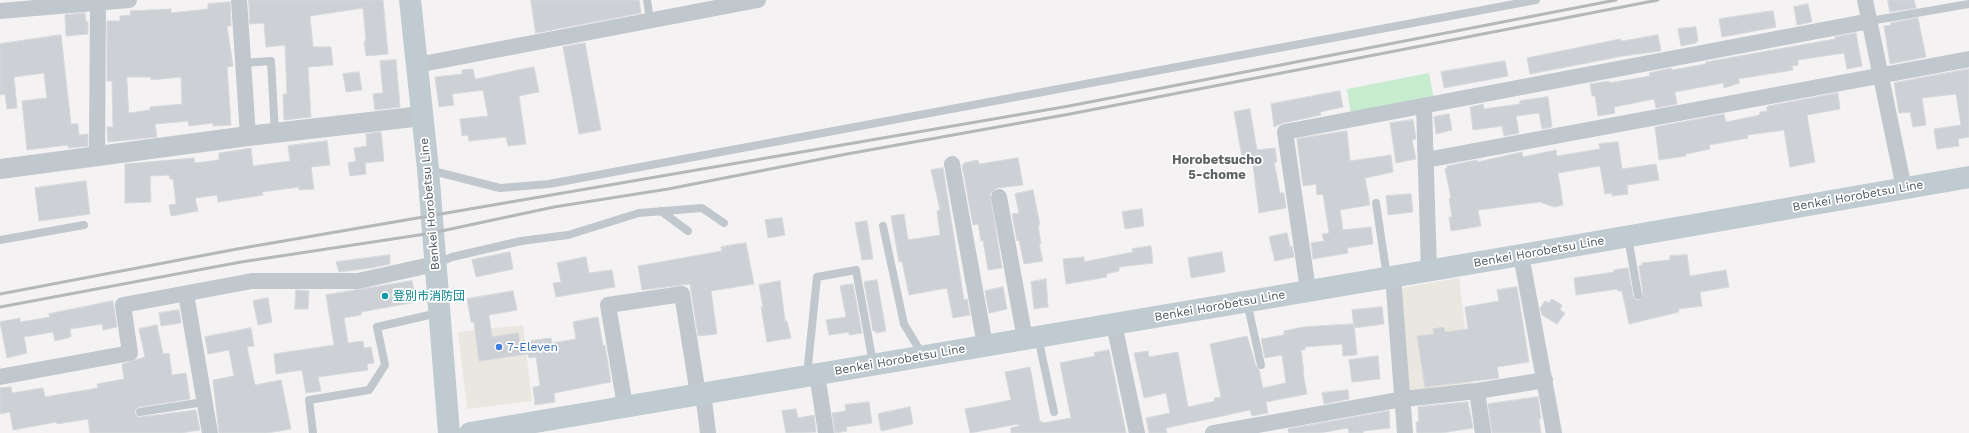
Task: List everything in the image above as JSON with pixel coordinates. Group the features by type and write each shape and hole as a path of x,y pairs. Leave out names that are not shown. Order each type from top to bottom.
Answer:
{"main road":[{"name":"Benkei Horobetsu Line","path":"410,0 428,169 449,433"},
{"name":"Benkei Horobetsu Line","path":"470,433 1521,255 1969,177"}],"street":[{"path":"0,11 16,5 129,0"},
{"path":"239,0 248,136"},
{"path":"417,65 740,2 758,0"},
{"path":"1865,0 1879,75 1904,188"},
{"path":"97,156 98,1"},
{"path":"1308,290 1285,132 1870,22"},
{"path":"1426,160 1969,59"},
{"path":"1424,106 1429,270"},
{"path":"0,169 248,136 422,116"},
{"path":"952,164 984,345"},
{"path":"999,197 1031,338"},
{"path":"1521,255 1554,433"},
{"path":"0,377 130,353 122,306 252,281 358,281 435,264"},
{"path":"1390,277 1406,433"},
{"path":"186,294 210,433"},
{"path":"625,406 608,305 682,294 708,433"},
{"path":"1114,324 1137,433"},
{"path":"812,375 826,433"},
{"path":"1213,433 1256,429 1403,399 1477,391 1545,380"},
{"path":"1477,391 1483,433"}],"lane":[{"path":"647,0 650,20"},
{"path":"428,169 500,188 549,184 1536,0"},
{"path":"1870,22 1969,4"},
{"path":"243,63 271,61 275,133"},
{"path":"1376,203 1390,277"},
{"path":"435,264 452,257 521,241 568,235 639,213 702,208 724,223"},
{"path":"661,211 688,231"},
{"path":"0,240 84,225"},
{"path":"883,226 904,324 923,356"},
{"path":"1628,236 1638,295"},
{"path":"812,375 817,278 856,270 873,364"},
{"path":"1247,301 1261,365"},
{"path":"313,433 309,400 369,390 385,366 377,327 439,313"},
{"path":"1031,338 1054,412"},
{"path":"140,412 204,402"}],"shaded area":[{"path":"1459,278 1472,384 1410,393 1401,288"},
{"path":"523,325 532,401 467,409 458,332"}],"green space":[{"path":"1429,73 1434,100 1351,114 1347,89"}],"building":[{"path":"249,0 383,0 388,54 366,56 363,8 310,16 313,47 331,47 333,65 308,67 311,117 284,120 283,94 287,94 285,45 266,47 264,23 250,24"},
{"path":"531,0 639,0 641,13 536,33"},
{"path":"1888,0 1914,0 1916,8 1890,12"},
{"path":"230,2 231,26 227,26 233,66 227,67 231,125 213,126 213,123 189,126 188,121 155,124 157,137 108,142 107,127 113,127 112,81 107,81 107,21 120,21 120,16 131,15 130,11 171,9 171,13 208,9 208,4","holes":["127,77 151,77 151,80 181,77 182,104 150,107 150,110 129,113"]},
{"path":"1808,4 1812,22 1797,25 1794,7"},
{"path":"1773,11 1776,27 1722,37 1719,19"},
{"path":"85,13 86,22 88,22 88,34 66,36 65,15"},
{"path":"1918,18 1926,57 1890,64 1884,26 1891,25 1891,23"},
{"path":"1696,27 1698,41 1696,41 1696,43 1681,46 1678,29"},
{"path":"1856,33 1862,66 1847,69 1844,53 1798,60 1798,65 1792,66 1793,70 1738,79 1740,83 1724,88 1723,83 1675,92 1677,104 1656,108 1654,99 1614,107 1615,113 1598,116 1595,96 1592,96 1590,84 1609,81 1609,83 1650,76 1649,73 1671,68 1672,70 1706,64 1706,62 1835,39 1835,37"},
{"path":"61,35 71,124 78,124 79,135 88,134 88,146 68,148 68,145 27,150 22,101 47,98 44,73 14,77 17,108 7,109 5,94 0,95 0,44"},
{"path":"1658,35 1661,51 1623,56 1530,74 1527,58 1620,39 1621,41"},
{"path":"585,43 601,130 579,134 563,47"},
{"path":"396,60 400,107 375,110 373,94 383,93 380,61"},
{"path":"1505,61 1508,76 1444,88 1441,72"},
{"path":"534,67 539,92 519,96 526,144 508,146 506,137 469,141 468,135 462,136 460,119 488,116 483,90 452,94 454,105 439,107 435,77 462,74 462,70 473,69 475,79"},
{"path":"1969,69 1969,137 1958,139 1959,146 1937,149 1934,129 1961,125 1956,94 1922,98 1926,125 1913,127 1910,112 1899,113 1894,83"},
{"path":"359,72 362,90 346,92 343,74"},
{"path":"1340,91 1343,107 1320,112 1321,115 1283,123 1274,127 1271,104"},
{"path":"1838,93 1840,109 1807,115 1815,162 1790,167 1784,130 1747,135 1748,138 1709,145 1710,149 1686,154 1686,156 1659,160 1655,127 1724,114 1726,122 1760,115 1760,112 1767,111 1767,107 1769,106"},
{"path":"1548,97 1552,127 1542,129 1539,113 1516,116 1519,133 1504,136 1502,126 1473,130 1470,107 1483,104 1484,109 1520,104 1520,101"},
{"path":"1250,109 1257,150 1275,148 1277,162 1274,162 1280,193 1284,193 1286,208 1259,213 1253,165 1251,165 1250,156 1242,157 1234,112"},
{"path":"1449,114 1452,130 1436,134 1434,117"},
{"path":"1413,120 1416,139 1412,140 1416,159 1396,163 1390,123"},
{"path":"1347,131 1350,161 1391,155 1393,172 1365,178 1370,205 1340,210 1343,230 1371,227 1373,244 1347,248 1348,253 1313,259 1311,243 1324,241 1322,234 1329,233 1323,194 1317,195 1316,184 1303,186 1297,139"},
{"path":"381,132 384,161 365,163 366,174 350,176 348,163 356,161 354,148 367,146 366,134"},
{"path":"327,141 330,165 311,167 314,189 299,190 299,187 262,192 263,195 218,202 217,195 195,198 198,211 171,216 169,205 176,204 173,179 170,179 169,175 150,176 151,202 125,203 125,164 194,158 195,163 219,160 219,153 251,148 253,166 290,161 288,146"},
{"path":"1618,142 1622,169 1656,164 1659,180 1627,185 1628,194 1612,196 1612,193 1605,194 1600,166 1558,173 1563,205 1554,207 1540,202 1478,210 1481,226 1451,231 1449,217 1452,217 1449,199 1451,198 1445,169 1447,166 1477,160 1478,162 1522,152 1523,157 1556,150 1557,156 1600,149 1599,144"},
{"path":"1018,158 1023,185 997,188 990,194 1002,268 988,270 983,240 981,241 978,224 973,225 962,165 964,165 964,163 978,160 979,164"},
{"path":"943,168 964,300 967,299 970,315 953,318 947,288 909,295 902,261 899,262 891,216 904,214 908,240 940,235 937,211 940,210 931,170"},
{"path":"86,181 90,214 39,221 35,188"},
{"path":"1033,190 1040,225 1038,225 1041,244 1039,244 1043,261 1024,264 1019,240 1017,241 1012,214 1019,213 1015,194"},
{"path":"1411,194 1413,212 1388,215 1386,196"},
{"path":"1142,209 1144,226 1125,229 1122,212"},
{"path":"782,218 785,235 768,238 765,220"},
{"path":"867,221 873,259 862,260 855,223"},
{"path":"1287,233 1294,257 1275,261 1269,237"},
{"path":"746,243 754,284 711,291 717,334 698,336 690,284 642,290 638,266 722,251 721,247"},
{"path":"1151,246 1153,263 1119,267 1119,271 1106,274 1107,277 1066,284 1063,259 1084,257 1084,262 1133,252 1132,249"},
{"path":"510,252 513,269 476,277 472,260"},
{"path":"1222,252 1225,272 1191,278 1188,258"},
{"path":"390,255 390,264 371,268 339,272 336,262"},
{"path":"1687,255 1690,276 1726,270 1729,287 1700,292 1702,306 1678,309 1679,312 1629,324 1622,291 1618,291 1617,289 1576,295 1574,278 1614,272 1614,270 1628,268 1633,296 1636,300 1639,300 1643,294 1639,266 1642,265 1642,263 1670,260 1670,256"},
{"path":"586,257 589,273 612,270 615,287 556,297 553,283 561,282 557,263"},
{"path":"1046,279 1048,307 1034,309 1031,282"},
{"path":"877,280 886,331 876,333 876,331 873,331 864,282"},
{"path":"412,281 416,302 361,312 361,315 344,318 348,343 363,341 364,348 371,347 374,363 367,364 368,370 318,377 321,391 306,393 302,370 276,374 274,354 334,345 326,295"},
{"path":"780,281 785,321 787,321 791,338 767,342 759,285"},
{"path":"853,284 862,333 849,335 849,332 829,335 826,320 846,317 840,286"},
{"path":"1003,287 1007,309 989,313 985,291"},
{"path":"1517,287 1529,362 1497,367 1499,378 1425,387 1417,336 1434,334 1433,329 1444,327 1445,332 1468,329 1465,307 1499,301 1497,290"},
{"path":"296,290 309,291 308,309 295,309"},
{"path":"513,291 517,310 489,315 492,337 518,333 520,342 551,338 552,343 576,339 573,322 598,317 603,346 605,345 611,382 554,393 555,402 535,405 533,387 540,386 536,357 529,358 528,354 479,361 474,322 471,322 467,299"},
{"path":"268,298 272,322 258,325 253,301"},
{"path":"1552,299 1562,305 1560,310 1565,313 1557,324 1542,315 1540,308 1545,301 1549,303"},
{"path":"113,301 117,327 103,330 102,324 70,329 71,337 55,341 53,332 24,337 27,353 7,358 0,322 20,318 20,322 50,317 49,314"},
{"path":"1382,307 1384,324 1354,328 1352,310"},
{"path":"179,310 181,323 161,326 159,313"},
{"path":"1354,324 1357,355 1343,356 1342,344 1305,347 1305,350 1301,350 1307,394 1266,402 1268,413 1252,416 1250,410 1166,428 1167,433 1149,433 1146,418 1170,413 1166,393 1144,398 1134,353 1148,351 1149,357 1178,352 1188,407 1215,401 1214,398 1221,397 1210,344 1247,336 1256,366 1259,370 1263,388 1286,383 1282,355 1265,358 1261,339 1284,335 1284,331 1304,327"},
{"path":"157,325 163,354 169,353 172,375 186,373 190,399 139,407 135,410 135,413 138,417 141,417 196,410 200,430 181,433 90,433 88,419 57,424 56,422 13,430 10,412 0,414 0,388 11,387 12,393 43,388 45,397 98,388 97,384 124,379 122,364 145,357 139,329"},
{"path":"251,328 254,346 247,347 255,385 281,380 291,429 267,433 219,433 213,380 234,376 229,350 208,354 205,337"},
{"path":"1109,350 1126,433 1011,433 1011,428 1019,426 1018,424 970,433 965,409 1011,400 1005,372 1030,367 1040,422 1042,421 1043,423 1071,418 1060,363 1095,356 1094,353"},
{"path":"1378,356 1380,379 1352,382 1349,360"},
{"path":"1348,390 1349,399 1324,404 1322,393"},
{"path":"1538,397 1541,433 1492,433 1488,404"},
{"path":"869,402 872,423 846,427 847,431 835,433 832,413 846,411 845,405"},
{"path":"1468,402 1473,428 1441,433 1417,433 1416,422 1419,422 1418,407"},
{"path":"910,407 913,424 881,431 878,414"},
{"path":"796,409 798,418 814,415 816,432 786,433 782,411"},
{"path":"1389,411 1390,428 1363,431 1363,433 1349,433 1348,428 1319,433 1289,433 1288,429"}],"railway":[{"path":"0,294 237,249 1069,106 1616,0"},
{"path":"0,307 241,262 432,233 554,207 668,189 847,154 1070,114 1658,0"}],"place":[{"name":"登別市消防団","path":"385,296"},
{"name":"7-Eleven","path":"499,347"}],"district":[{"name":"Horobetsucho 5-chome","path":"1217,168"}]}
